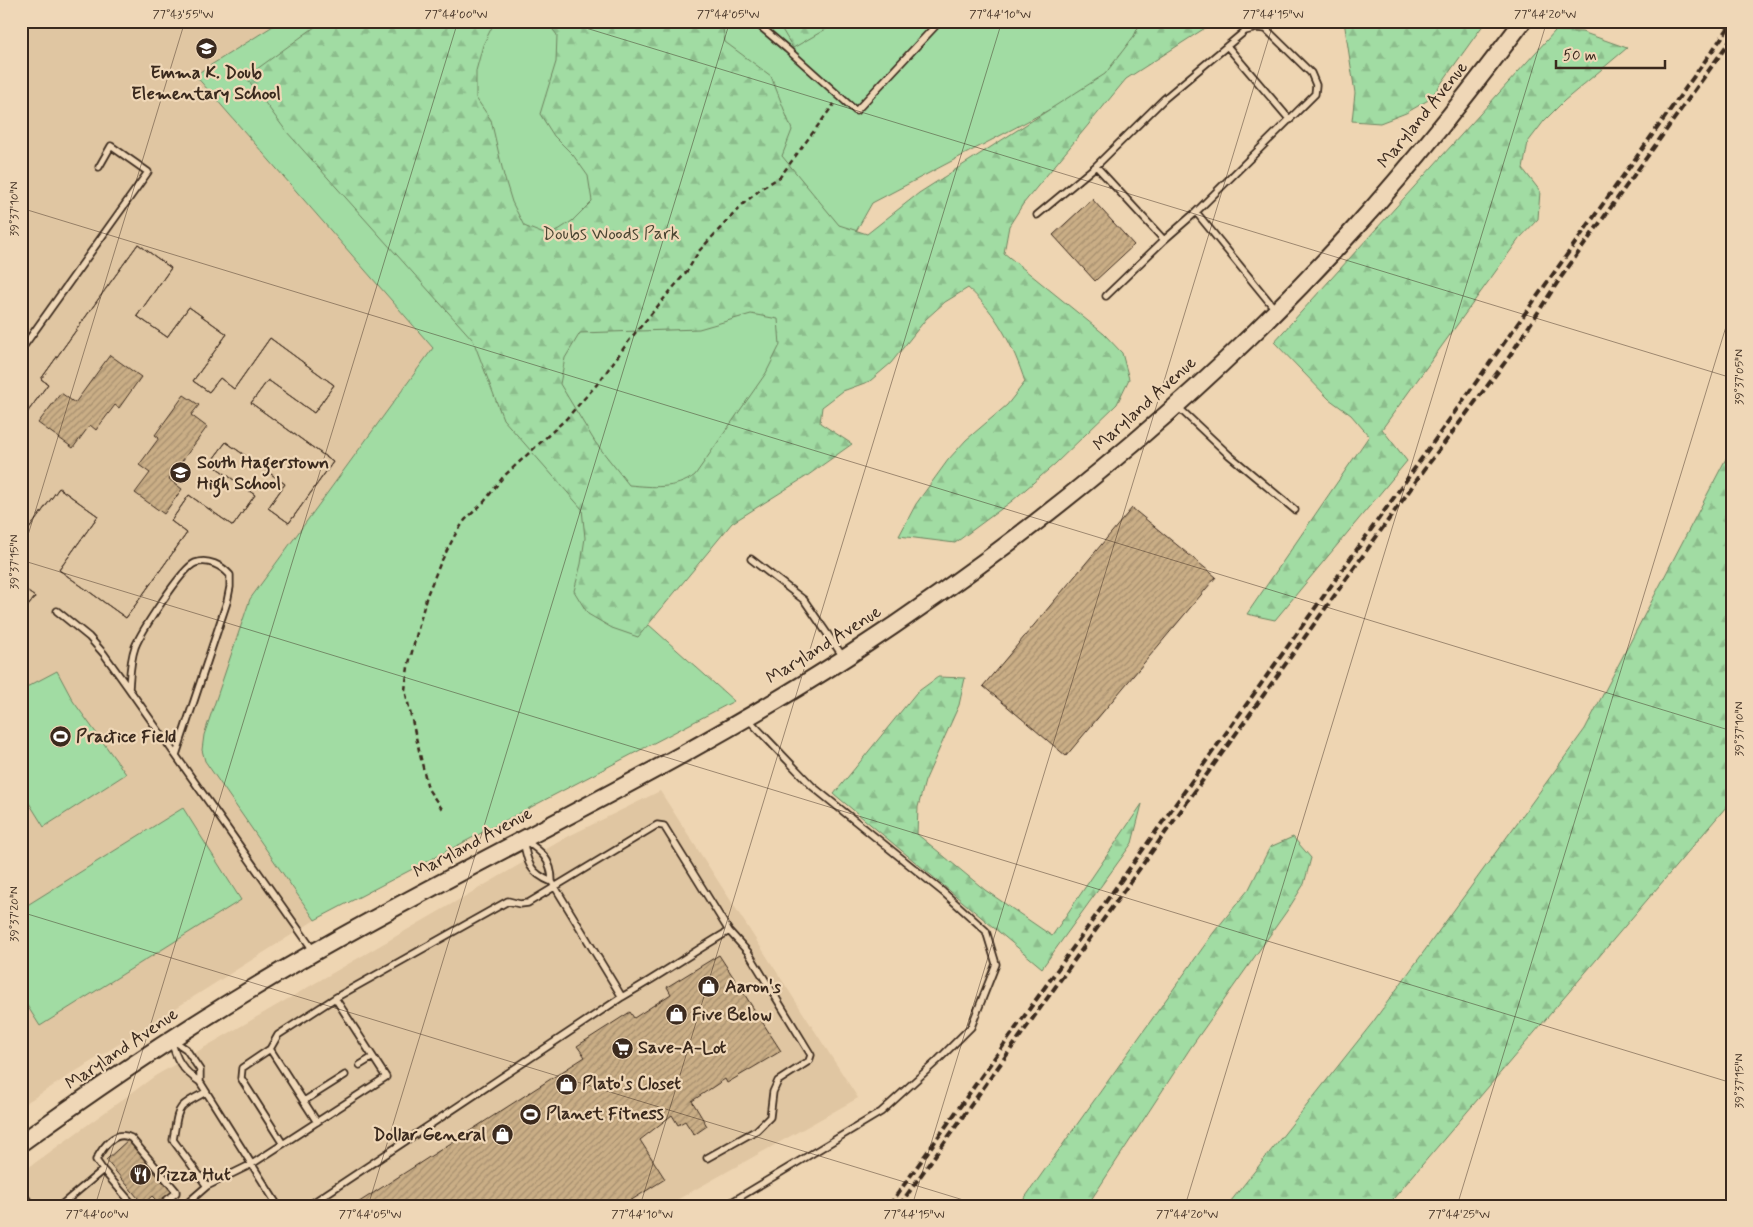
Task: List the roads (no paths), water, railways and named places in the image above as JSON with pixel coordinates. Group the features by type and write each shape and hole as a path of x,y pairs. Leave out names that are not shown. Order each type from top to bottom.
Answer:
{"main road":[{"name":"Maryland Avenue","path":"21,1143 171,1039 240,995 314,952 746,717 844,658 949,588 1060,504 1177,405 1276,310 1354,229 1432,138 1523,21"}],"lane":[{"path":"754,21 856,111 940,21"},
{"path":"1037,215 1096,166 1164,99 1245,31 1256,28 1266,29 1311,73 1316,85 1316,94 1196,212 1106,296"},
{"path":"1227,46 1290,120"},
{"path":"21,350 148,172 111,146 99,167"},
{"path":"1096,166 1164,240"},
{"path":"1196,212 1276,310"},
{"path":"1177,405 1229,455 1295,510"},
{"path":"751,559 804,600 844,658"},
{"path":"129,689 130,666 140,634 185,571 196,562 209,562 222,566 230,575 227,602 176,755"},
{"path":"56,611 89,637 104,654 314,952"},
{"path":"725,1206 881,1112 971,1027 996,964 986,931 943,892 812,786 746,717"},
{"path":"283,1144 241,1078 242,1068 270,1049 278,1035 335,998 508,901 520,904 528,903 554,884 657,825 664,826 729,931 748,952 810,1055 809,1061 778,1081 773,1092 770,1117 757,1130 707,1158"},
{"path":"524,839 526,858 538,877 554,884"},
{"path":"524,839 541,850 552,870 554,884 622,997"},
{"path":"308,1206 622,997 729,931"},
{"path":"185,1206 207,1186 252,1164 386,1077 335,998"},
{"path":"171,1039 186,1048 200,1070 200,1082"},
{"path":"171,1039 176,1057 189,1075 200,1082 278,1206"},
{"path":"270,1049 317,1122"},
{"path":"360,1065 373,1057"},
{"path":"304,1101 344,1075"},
{"path":"206,1092 183,1104 178,1112 174,1140 207,1186"},
{"path":"131,1205 96,1160 100,1151 110,1140 118,1135 125,1134 131,1138 176,1190 176,1193 159,1206"},
{"path":"60,1206 103,1170"},
{"path":"21,1192 32,1206"}],"railway":[{"path":"889,1206 1732,23"},
{"path":"899,1206 1424,470 1509,357 1559,280 1732,38"}],"place":[{"name":"Emma K. Doub Elementary School","path":"206,48"},
{"name":"South Hagerstown High School","path":"181,473"},
{"name":"Practice Field","path":"60,737"},
{"name":"Aaron's","path":"709,987"},
{"name":"Five Below","path":"676,1015"},
{"name":"Save-A-Lot","path":"622,1048"},
{"name":"Plato's Closet","path":"566,1084"},
{"name":"Planet Fitness","path":"530,1114"},
{"name":"Dollar General","path":"502,1135"},
{"name":"Pizza Hut","path":"140,1175"}],"park label":[{"name":"Doubs Woods Park","path":"611,234"}]}
